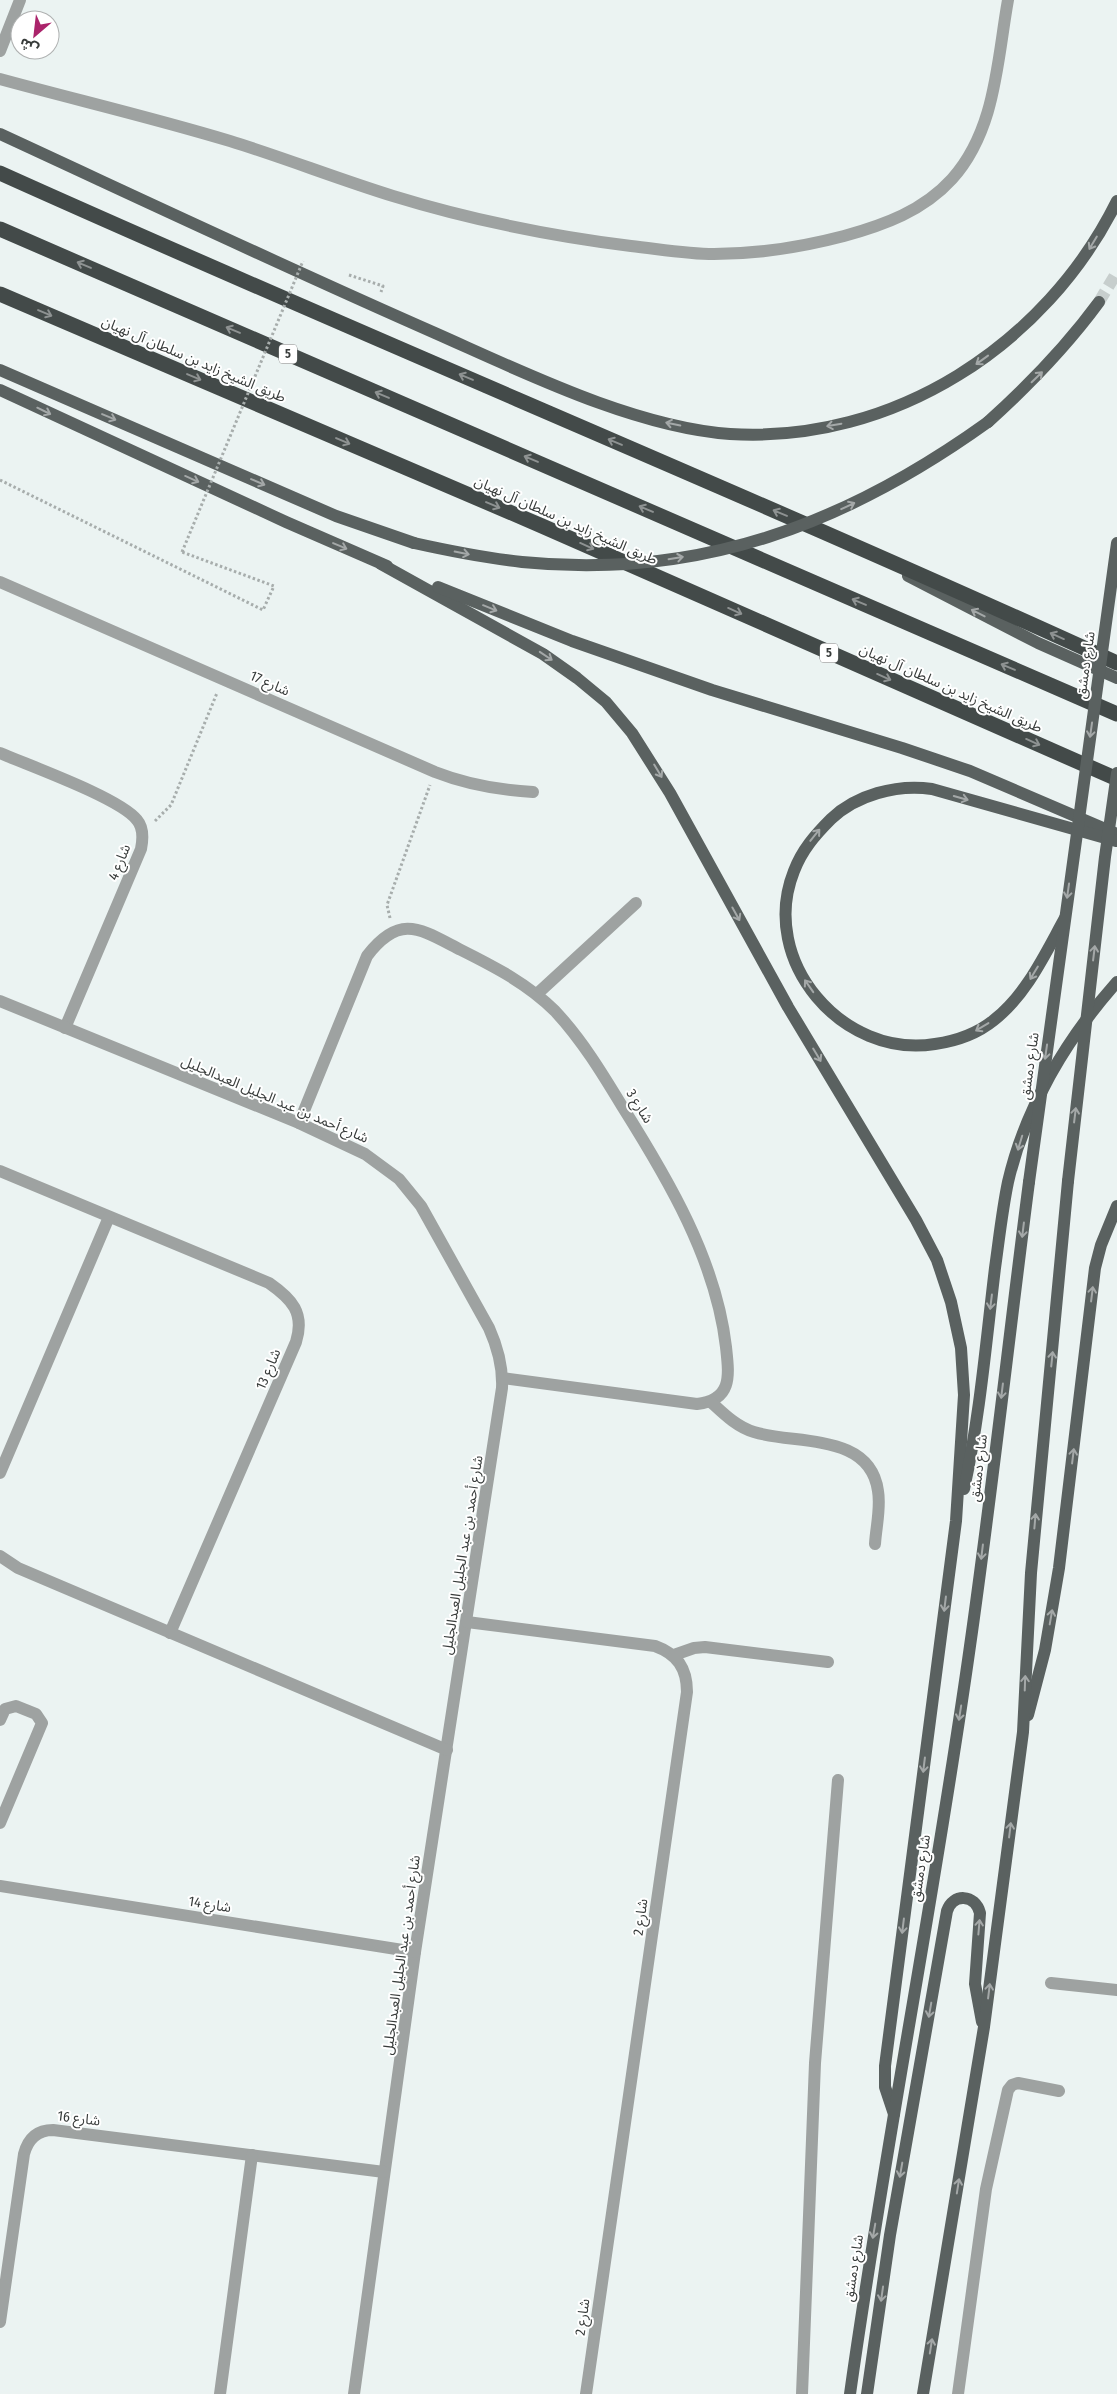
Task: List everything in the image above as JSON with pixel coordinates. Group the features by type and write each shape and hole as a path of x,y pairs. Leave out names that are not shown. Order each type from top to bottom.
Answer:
{"highway":[{"path":"0,173 192,259 847,542 1117,663"},
{"name":"5","path":"0,229 1117,714"},
{"name":"طريق الشيخ زايد بن سلطان آل نهيان","path":"0,294 533,522 1117,779"}],"main road":[{"path":"0,134 500,362 641,417 676,426 728,434 768,434 844,424 910,401 959,375 1027,325 1055,295 1087,253 1117,201"},
{"path":"0,370 336,516 414,543 486,557 558,564 634,563 709,553 783,533 850,506 919,469 988,422 1048,366 1076,334 1099,302"},
{"path":"0,390 186,477 381,564 537,627 762,707 902,748 970,771 1117,834"},
{"path":"847,542 959,603 1038,643 1117,678"},
{"name":"شارع دمشق","path":"850,2394 868,2264 915,1994 970,1646 1029,1182 1117,543"},
{"path":"381,564 508,633 577,678 606,702 651,761 788,1007 916,1220 937,1260 951,1302 961,1348 964,1395 956,1521 885,2066 885,2087 894,2114"},
{"path":"923,2394 984,2027 1023,1732 1031,1573 1068,1181 1105,857 1117,773"},
{"path":"1065,918 1031,978 1018,996 993,1021 977,1031 952,1041 925,1046 888,1044 856,1032 838,1018 812,990 802,976 789,940 786,917 794,871 808,845 822,827 851,802 888,790 920,788 1117,841"},
{"path":"956,1521 973,1442 1008,1181 1023,1132 1045,1086 1071,1042 1117,982"},
{"path":"1023,1732 1036,1689 1053,1610 1095,1268 1101,1245 1117,1206"},
{"path":"867,2394 890,2235 947,1912 951,1903 960,1898 971,1899 980,1913 975,1984 978,2010 984,2027"}],"street":[{"path":"0,51 20,0"},
{"path":"0,79 176,125 395,197 501,224 555,235 651,248 712,254 743,253 805,245 866,230 904,216 937,193 965,163 984,127 994,87 1008,0"},
{"name":"شارع 17","path":"0,582 435,772 479,786 533,792"},
{"name":"شارع 4","path":"0,753 120,805 136,819 142,834 139,856 65,1028"},
{"path":"537,994 636,903"},
{"name":"شارع 3","path":"394,930 412,928 426,932 500,970 537,994 556,1012 590,1055 644,1142 701,1252 719,1313 728,1373 725,1389 721,1395 711,1402"},
{"path":"299,1123 361,966 376,943 394,930"},
{"name":"شارع أحمد بن عبد الجليل العبدالجليل","path":"0,1001 299,1123 366,1154 390,1170 421,1206 489,1328 497,1347 502,1378 467,1622 415,1952 354,2394"},
{"name":"شارع 13","path":"0,1171 269,1283 289,1298 300,1318 300,1330 296,1342 170,1633"},
{"path":"0,1473 108,1217"},
{"path":"502,1378 687,1404 711,1402 736,1423 755,1432 832,1444 846,1448 857,1456 874,1478 878,1490 875,1544"},
{"path":"0,1556 18,1568 447,1750"},
{"path":"467,1622 655,1646 674,1655 694,1648 705,1647 828,1662"},
{"name":"شارع 2","path":"586,2394 687,1692 686,1677 674,1655"},
{"path":"0,1720 5,1709 16,1706 36,1714 42,1723 41,1730 0,1823"},
{"path":"802,2394 816,2063 838,1780"},
{"name":"شارع 14","path":"0,1886 415,1952"},
{"path":"1051,1983 1117,1990"},
{"path":"958,2394 986,2189 1008,2090 1012,2085 1018,2083 1059,2091"},
{"name":"شارع 16","path":"0,2322 24,2154 28,2143 38,2132 53,2130 384,2172"},
{"path":"220,2394 252,2155"}],"path":[{"path":"0,480 263,610 274,586 182,552 303,260"},
{"path":"142,834 171,805 223,679"},
{"path":"394,930 387,905 435,772"}],"tunnel":[{"path":"1099,302 1117,272"}]}
